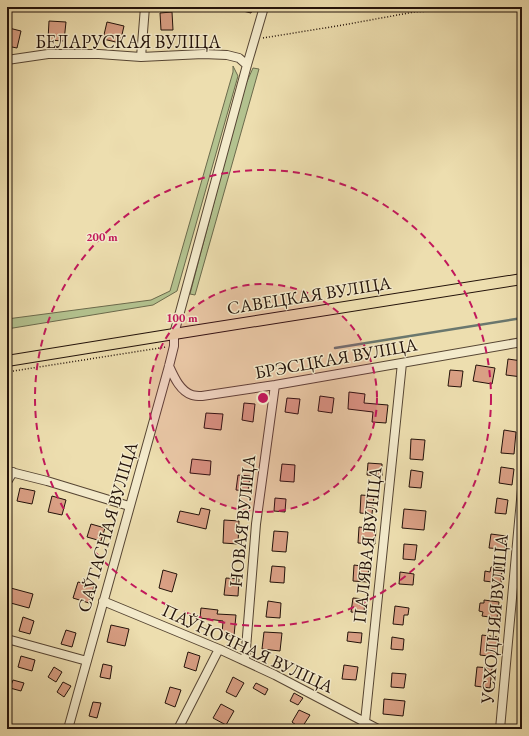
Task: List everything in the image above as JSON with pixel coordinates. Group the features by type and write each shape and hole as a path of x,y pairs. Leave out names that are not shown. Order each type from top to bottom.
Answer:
{"main road":[{"name":"САВЕЦКАЯ ВУЛІЦА","path":"7,361 522,279"}],"street":[{"path":"141,57 145,7"},
{"name":"САЎГАСНАЯ ВУЛІЦА","path":"68,729 169,366 174,346 174,334 264,7"},
{"name":"БЕЛАРУСКАЯ ВУЛІЦА","path":"7,60 48,54 98,54 141,57 203,54 227,55 239,58 247,65"},
{"name":"БРЭСЦКАЯ ВУЛІЦА","path":"169,366 178,385 193,396 202,396 275,385 522,342"},
{"name":"ПАЛЯВАЯ ВУЛІЦА","path":"363,726 402,363"},
{"name":"НОВАЯ ВУЛІЦА","path":"244,661 256,524 275,385"},
{"path":"7,482 10,472 47,481 129,506"},
{"name":"УСХОДНЯЯ ВУЛІЦА","path":"500,729 522,489"},
{"name":"ПАЎНОЧНАЯ ВУЛІЦА","path":"103,601 219,649 275,675 363,726 378,729"},
{"path":"7,640 86,661"},
{"path":"178,729 219,649"}],"path":[{"path":"413,7 414,12"},
{"path":"255,38 343,25 414,12 431,11 446,7"},
{"path":"7,372 174,346"}],"green space":[{"path":"233,66 238,76 177,291 153,305 7,329 7,319 151,300 170,291 233,72"},
{"path":"253,68 259,69 195,295 190,294 244,88"}],"building":[{"path":"235,7 253,7 251,13 235,9"},
{"path":"172,12 173,30 161,30 160,13"},
{"path":"49,21 66,22 64,41 48,40"},
{"path":"107,22 124,26 120,43 103,39"},
{"path":"9,28 21,31 17,48 7,46"},
{"path":"508,359 522,361 522,377 506,375"},
{"path":"476,365 495,368 492,384 473,381"},
{"path":"450,370 463,371 461,387 448,386"},
{"path":"349,392 365,394 364,403 388,405 386,423 372,422 373,412 348,409"},
{"path":"320,396 334,398 332,413 318,411"},
{"path":"287,398 300,399 298,414 285,412"},
{"path":"244,403 255,404 253,422 242,420"},
{"path":"206,413 223,414 221,430 204,428"},
{"path":"504,430 516,432 514,454 501,453"},
{"path":"411,439 425,440 423,460 410,459"},
{"path":"192,459 211,461 210,475 190,473"},
{"path":"368,463 382,464 382,476 367,475"},
{"path":"282,464 295,465 294,482 280,481"},
{"path":"501,467 514,469 512,485 499,483"},
{"path":"411,470 423,472 421,488 409,487"},
{"path":"238,475 250,476 248,491 236,490"},
{"path":"20,488 35,491 32,504 17,501"},
{"path":"361,495 374,496 372,514 360,513"},
{"path":"52,496 66,500 62,515 48,512"},
{"path":"275,498 286,499 285,512 274,511"},
{"path":"497,498 508,500 506,514 495,513"},
{"path":"201,508 210,510 206,529 177,522 180,511 199,515"},
{"path":"404,509 426,511 424,530 402,528"},
{"path":"224,520 239,521 238,544 223,543"},
{"path":"91,524 105,528 101,541 87,537"},
{"path":"359,527 376,529 375,544 358,543"},
{"path":"274,531 288,532 286,552 272,551"},
{"path":"491,534 506,536 505,549 489,548"},
{"path":"404,544 417,545 415,560 403,559"},
{"path":"354,565 369,567 367,582 353,581"},
{"path":"272,566 285,567 284,583 270,582"},
{"path":"491,567 502,568 501,583 484,581 485,571 490,572"},
{"path":"163,570 177,574 172,592 159,588"},
{"path":"400,572 414,574 413,585 399,584"},
{"path":"226,578 239,579 238,596 224,595"},
{"path":"78,582 94,586 89,603 73,598"},
{"path":"7,587 33,594 29,608 7,602"},
{"path":"353,598 365,599 364,613 351,612"},
{"path":"484,600 499,602 497,618 482,616 483,612 479,611 480,603 484,603"},
{"path":"268,601 281,603 280,618 266,617"},
{"path":"395,606 409,608 408,615 404,615 403,625 393,624"},
{"path":"201,608 218,610 217,614 236,615 234,636 222,635 223,621 200,618"},
{"path":"23,617 34,621 30,634 19,631"},
{"path":"111,625 129,629 125,646 107,642"},
{"path":"66,630 76,633 72,647 61,644"},
{"path":"264,632 282,633 280,651 262,649"},
{"path":"348,632 362,633 361,643 347,641"},
{"path":"482,635 498,637 496,657 480,655"},
{"path":"392,637 404,639 403,650 391,649"},
{"path":"188,652 200,656 196,671 184,667"},
{"path":"21,656 35,660 32,671 18,667"},
{"path":"103,664 112,666 110,679 100,677"},
{"path":"344,665 358,667 356,680 342,679"},
{"path":"54,667 62,672 56,682 48,677"},
{"path":"477,667 492,668 490,688 475,686"},
{"path":"392,673 406,674 404,688 391,687"},
{"path":"233,677 244,683 236,697 226,692"},
{"path":"13,680 24,683 21,691 10,688"},
{"path":"63,682 71,686 64,697 57,692"},
{"path":"256,683 268,689 265,695 253,688"},
{"path":"170,687 181,690 175,707 165,703"},
{"path":"294,693 303,698 298,705 290,701"},
{"path":"384,699 405,701 403,716 383,714"},
{"path":"93,702 101,703 97,718 89,716"},
{"path":"221,704 234,711 226,725 213,718"},
{"path":"299,710 310,715 301,729 292,722"}],"waterway":[{"path":"335,348 522,318"}]}
